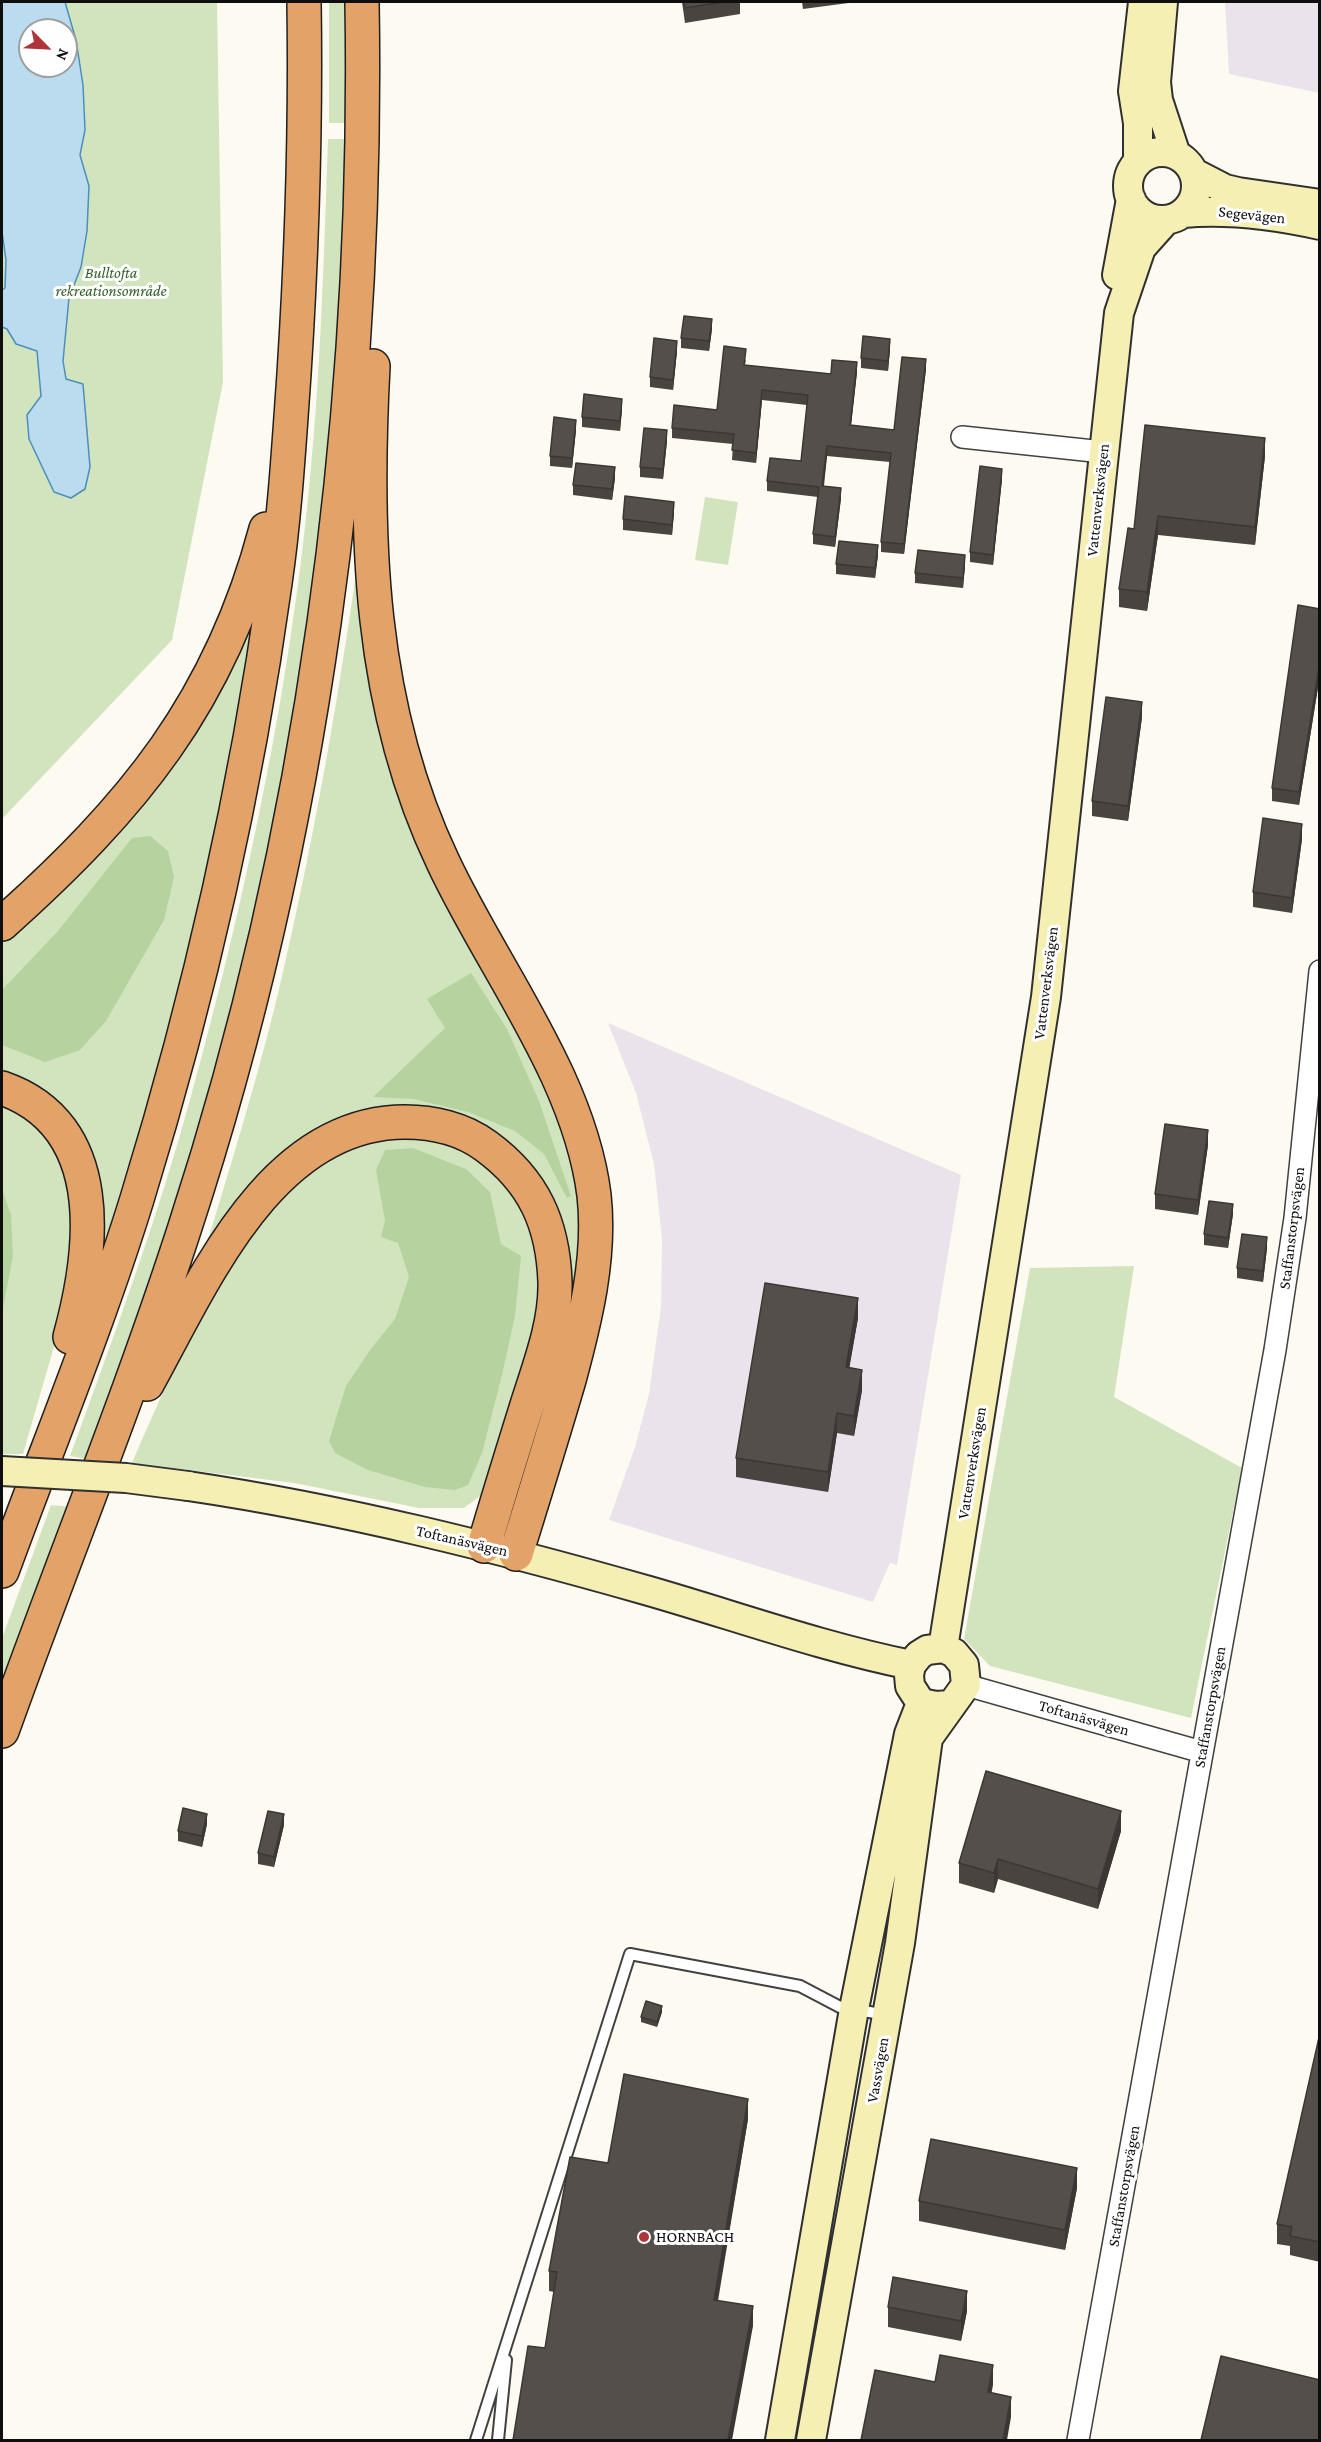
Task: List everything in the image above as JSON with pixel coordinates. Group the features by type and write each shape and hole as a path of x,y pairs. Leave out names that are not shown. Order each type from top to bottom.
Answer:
{"highway":[{"path":"2,1571 136,1202 168,1091 209,930 240,793 276,580 289,452 306,94 304,2"},
{"path":"2,1731 104,1461 186,1225 233,1065 267,931 314,696 339,509 352,362 359,224 363,2"},
{"path":"363,2 375,69 380,159 376,320 370,431 370,509 374,605 385,683 404,759 424,819 468,913 562,1086 581,1136 594,1197 594,1253 585,1315 562,1405 516,1554"},
{"path":"2,924 82,849 142,782 174,739 222,654 259,554 277,482 287,421 297,320"},
{"path":"2,1088 36,1104 52,1119 67,1139 77,1159 84,1182 88,1209 85,1265 71,1334 2,1556"},
{"path":"104,1461 214,1262 272,1185 311,1152 342,1133 360,1127 396,1122 439,1125 482,1143 502,1157 521,1178 536,1202 549,1232 553,1258 555,1285 549,1330 484,1545"}],"street":[{"path":"1143,2 1133,91 1138,123 1138,162 1129,179 1131,199 1140,212 1151,218 1174,216 1191,204 1195,193 1158,100 1156,82 1163,2"},
{"path":"1138,162 1150,154 1164,152 1185,164"},
{"name":"Segevägen","path":"1185,164 1225,189 1320,204"},
{"name":"Vattenverksvägen","path":"1119,313 1116,282 1131,199"},
{"name":"Segevägen","path":"1174,216 1222,211 1320,225"},
{"name":"Vattenverksvägen","path":"943,1648 1046,997 1119,313 1140,248 1174,216"},
{"path":"962,437 1103,452"},
{"name":"Staffanstorpsvägen","path":"1078,2440 1275,1350 1295,1218 1316,1031 1320,971"},
{"name":"Toftanäsvägen","path":"2,1471 115,1477 188,1486 368,1519 484,1545 872,1658 911,1665"},
{"path":"943,1648 954,1653 964,1665 958,1695 936,1706 921,1703 910,1686 911,1665 919,1655 927,1650 943,1648"},
{"name":"Toftanäsvägen","path":"958,1695 1202,1752"},
{"name":"Vassvägen","path":"811,2440 887,2015 928,1738 958,1695"},
{"name":"Vassvägen","path":"780,2440 854,2009 909,1734 921,1703"}],"lane":[{"path":"476,2440 630,1954 800,1986 840,2007 887,2015"},
{"path":"498,2440 508,2336"}],"shaded area":[{"path":"1225,2 1319,2 1319,93 1229,74"},
{"path":"608,1023 961,1175 897,1565 890,1563 873,1602 609,1520 635,1447 649,1394 661,1307 662,1239 654,1164 636,1093"}],"green space":[{"name":"Bulltofta rekreationsområde","path":"2,2 217,2 223,382 172,640 2,819"},
{"path":"329,2 351,2 352,123 329,123"},
{"path":"328,139 350,139 341,372 296,735 209,1110 92,1460 70,1456 134,1278 178,1142 230,944 264,789 291,633 310,478 319,351"},
{"path":"705,497 738,502 728,565 695,560"},
{"path":"361,538 368,650 520,1028 577,1157 583,1271 537,1451 526,1448 566,1251 440,1113 392,1107 346,1118 199,1269 254,1084 295,918 327,756"},
{"path":"267,564 258,630 176,1019 89,1302 98,1204 2,1076 2,940 77,868"},
{"path":"150,836 168,851 174,877 164,920 106,1021 80,1050 45,1062 2,1045 2,990 58,931 132,838"},
{"path":"471,973 507,1029 539,1101 571,1196 567,1198 544,1154 515,1131 468,1112 413,1099 373,1097 445,1028 427,999"},
{"path":"2,1101 48,1133 74,1194 64,1312 23,1454 2,1454"},
{"path":"391,1135 449,1142 478,1158 507,1181 537,1241 542,1308 487,1491 464,1508 419,1508 294,1483 132,1463 170,1378 214,1291 240,1250 269,1213 301,1179 338,1151 357,1143"},
{"path":"413,1148 466,1169 490,1192 501,1244 521,1256 515,1316 482,1453 468,1485 455,1490 425,1487 368,1470 335,1453 329,1441 346,1386 370,1350 395,1319 409,1277 398,1243 381,1237 385,1221 376,1170 385,1150"},
{"path":"2,1189 11,1215 13,1256 2,1313"},
{"path":"1134,1266 1114,1397 1242,1468 1191,1718 990,1666 964,1639 1030,1268"},
{"path":"51,1505 74,1507 2,1701 2,1638"}],"water":[{"path":"2,2 65,2 70,18 18,18 18,78 78,78 78,53 83,85 85,130 80,155 89,186 87,231 81,267 69,298 63,361 66,379 83,384 90,467 85,489 71,498 54,492 29,439 27,415 41,396 37,351 16,344 7,329 2,327 2,290 5,288 6,260 2,232"}],"building":[{"path":"684,2 723,2 685,8"},
{"path":"684,316 712,319 709,341 681,338"},
{"path":"863,336 890,339 888,361 861,358"},
{"path":"654,338 677,341 673,380 650,377"},
{"path":"724,346 746,349 744,365 831,374 832,360 857,362 850,425 894,430 902,357 926,359 904,544 881,542 891,453 827,446 822,486 841,488 835,537 813,534 819,487 767,481 770,458 801,461 808,395 762,390 756,453 732,450 734,434 672,428 674,405 717,410"},
{"path":"584,394 622,399 620,421 582,417"},
{"path":"554,417 576,420 572,458 550,456"},
{"path":"1145,425 1265,438 1255,527 1158,516 1147,592 1119,589 1128,528 1134,529"},
{"path":"644,428 667,430 663,469 640,467"},
{"path":"576,463 615,467 612,489 573,485"},
{"path":"980,466 1002,469 993,555 970,552"},
{"path":"625,496 674,502 672,525 623,519"},
{"path":"839,541 878,545 875,568 836,564"},
{"path":"918,550 965,555 963,578 915,573"},
{"path":"1298,605 1320,609 1320,661 1299,792 1272,788"},
{"path":"1106,697 1142,702 1128,806 1092,801"},
{"path":"1263,818 1302,824 1292,898 1253,892"},
{"path":"1165,1124 1208,1130 1198,1200 1155,1194"},
{"path":"1209,1201 1233,1204 1228,1238 1204,1234"},
{"path":"1242,1234 1267,1237 1263,1271 1237,1268"},
{"path":"765,1283 858,1298 846,1367 862,1370 854,1416 837,1413 828,1472 736,1458"},
{"path":"986,1771 1121,1811 1098,1889 998,1859 994,1873 959,1863"},
{"path":"183,1808 207,1814 202,1836 178,1831"},
{"path":"268,1811 284,1814 274,1857 258,1853"},
{"path":"646,2001 662,2006 657,2022 641,2017"},
{"path":"1320,2033 1320,2242 1290,2236 1292,2227 1277,2224"},
{"name":"HORNBACH","path":"624,2074 748,2099 714,2300 753,2306 728,2440 513,2440 528,2346 545,2348 557,2272 549,2271 570,2157 608,2163"},
{"path":"931,2139 1077,2168 1065,2230 919,2201"},
{"path":"893,2277 967,2291 961,2321 888,2307"},
{"path":"940,2355 993,2365 988,2392 1011,2397 1003,2440 861,2440 875,2370 935,2382"},
{"path":"1221,2356 1320,2380 1320,2440 1201,2440"}],"place":[{"name":"HORNBACH","path":"644,2237"}]}
